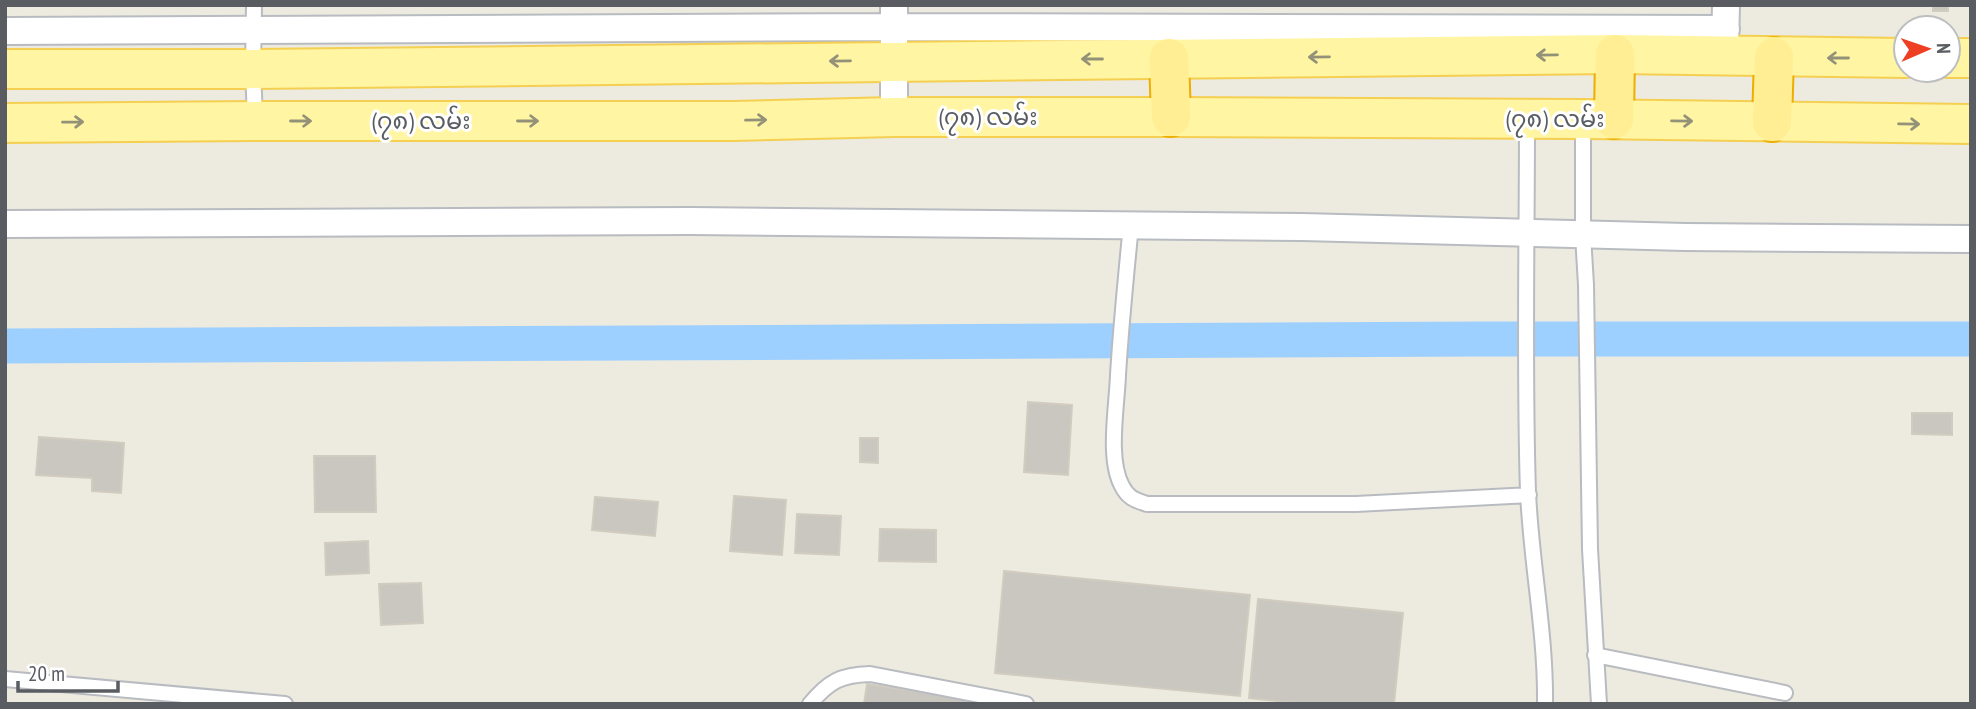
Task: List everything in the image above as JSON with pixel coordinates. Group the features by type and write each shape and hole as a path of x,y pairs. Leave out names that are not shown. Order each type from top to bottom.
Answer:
{"highway":[{"path":"1598,119 1615,54"},
{"path":"1772,122 1774,57"},
{"path":"1169,58 1171,117"}],"main road":[{"path":"5,69 253,69 894,31 1169,58 1615,54 1725,30 1774,57 1892,58"},
{"name":"(၇၈) လမ်း","path":"5,123 1171,117 1971,124"}],"street":[{"path":"5,31 255,18 894,31 1725,30"},
{"path":"894,31 894,117"},
{"path":"5,224 691,221 1302,227 1971,239"}],"lane":[{"path":"255,18 255,121"},
{"path":"1527,119 1525,313 1528,495 1545,704"},
{"path":"1598,119 1583,234 1590,549 1599,704"},
{"path":"1131,225 1115,414 1115,462 1121,484 1130,498 1147,504 1356,504 1528,495"},
{"path":"1595,654 1785,694"},
{"path":"810,704 834,681 849,675 870,674 1026,704"},
{"path":"5,679 285,704"}],"building":[{"path":"1933,5 1948,5 1948,11 1933,11"},
{"path":"1028,402 1072,405 1068,475 1024,472"},
{"path":"1912,413 1952,413 1952,435 1912,434"},
{"path":"39,437 124,443 121,493 92,491 92,478 36,475"},
{"path":"860,438 878,438 878,463 860,462"},
{"path":"314,456 375,456 376,512 315,512"},
{"path":"734,496 786,500 782,555 730,551"},
{"path":"595,497 658,502 655,536 592,530"},
{"path":"797,514 841,516 839,555 795,553"},
{"path":"880,529 936,530 936,562 879,561"},
{"path":"368,541 369,573 326,575 325,543"},
{"path":"1004,571 1250,595 1240,696 995,673"},
{"path":"421,583 423,623 381,625 379,584"},
{"path":"1258,599 1403,613 1394,704 1305,704 1249,698"},
{"path":"867,684 966,699 965,704 864,704"}],"waterway":[{"path":"5,346 1971,339"}]}
